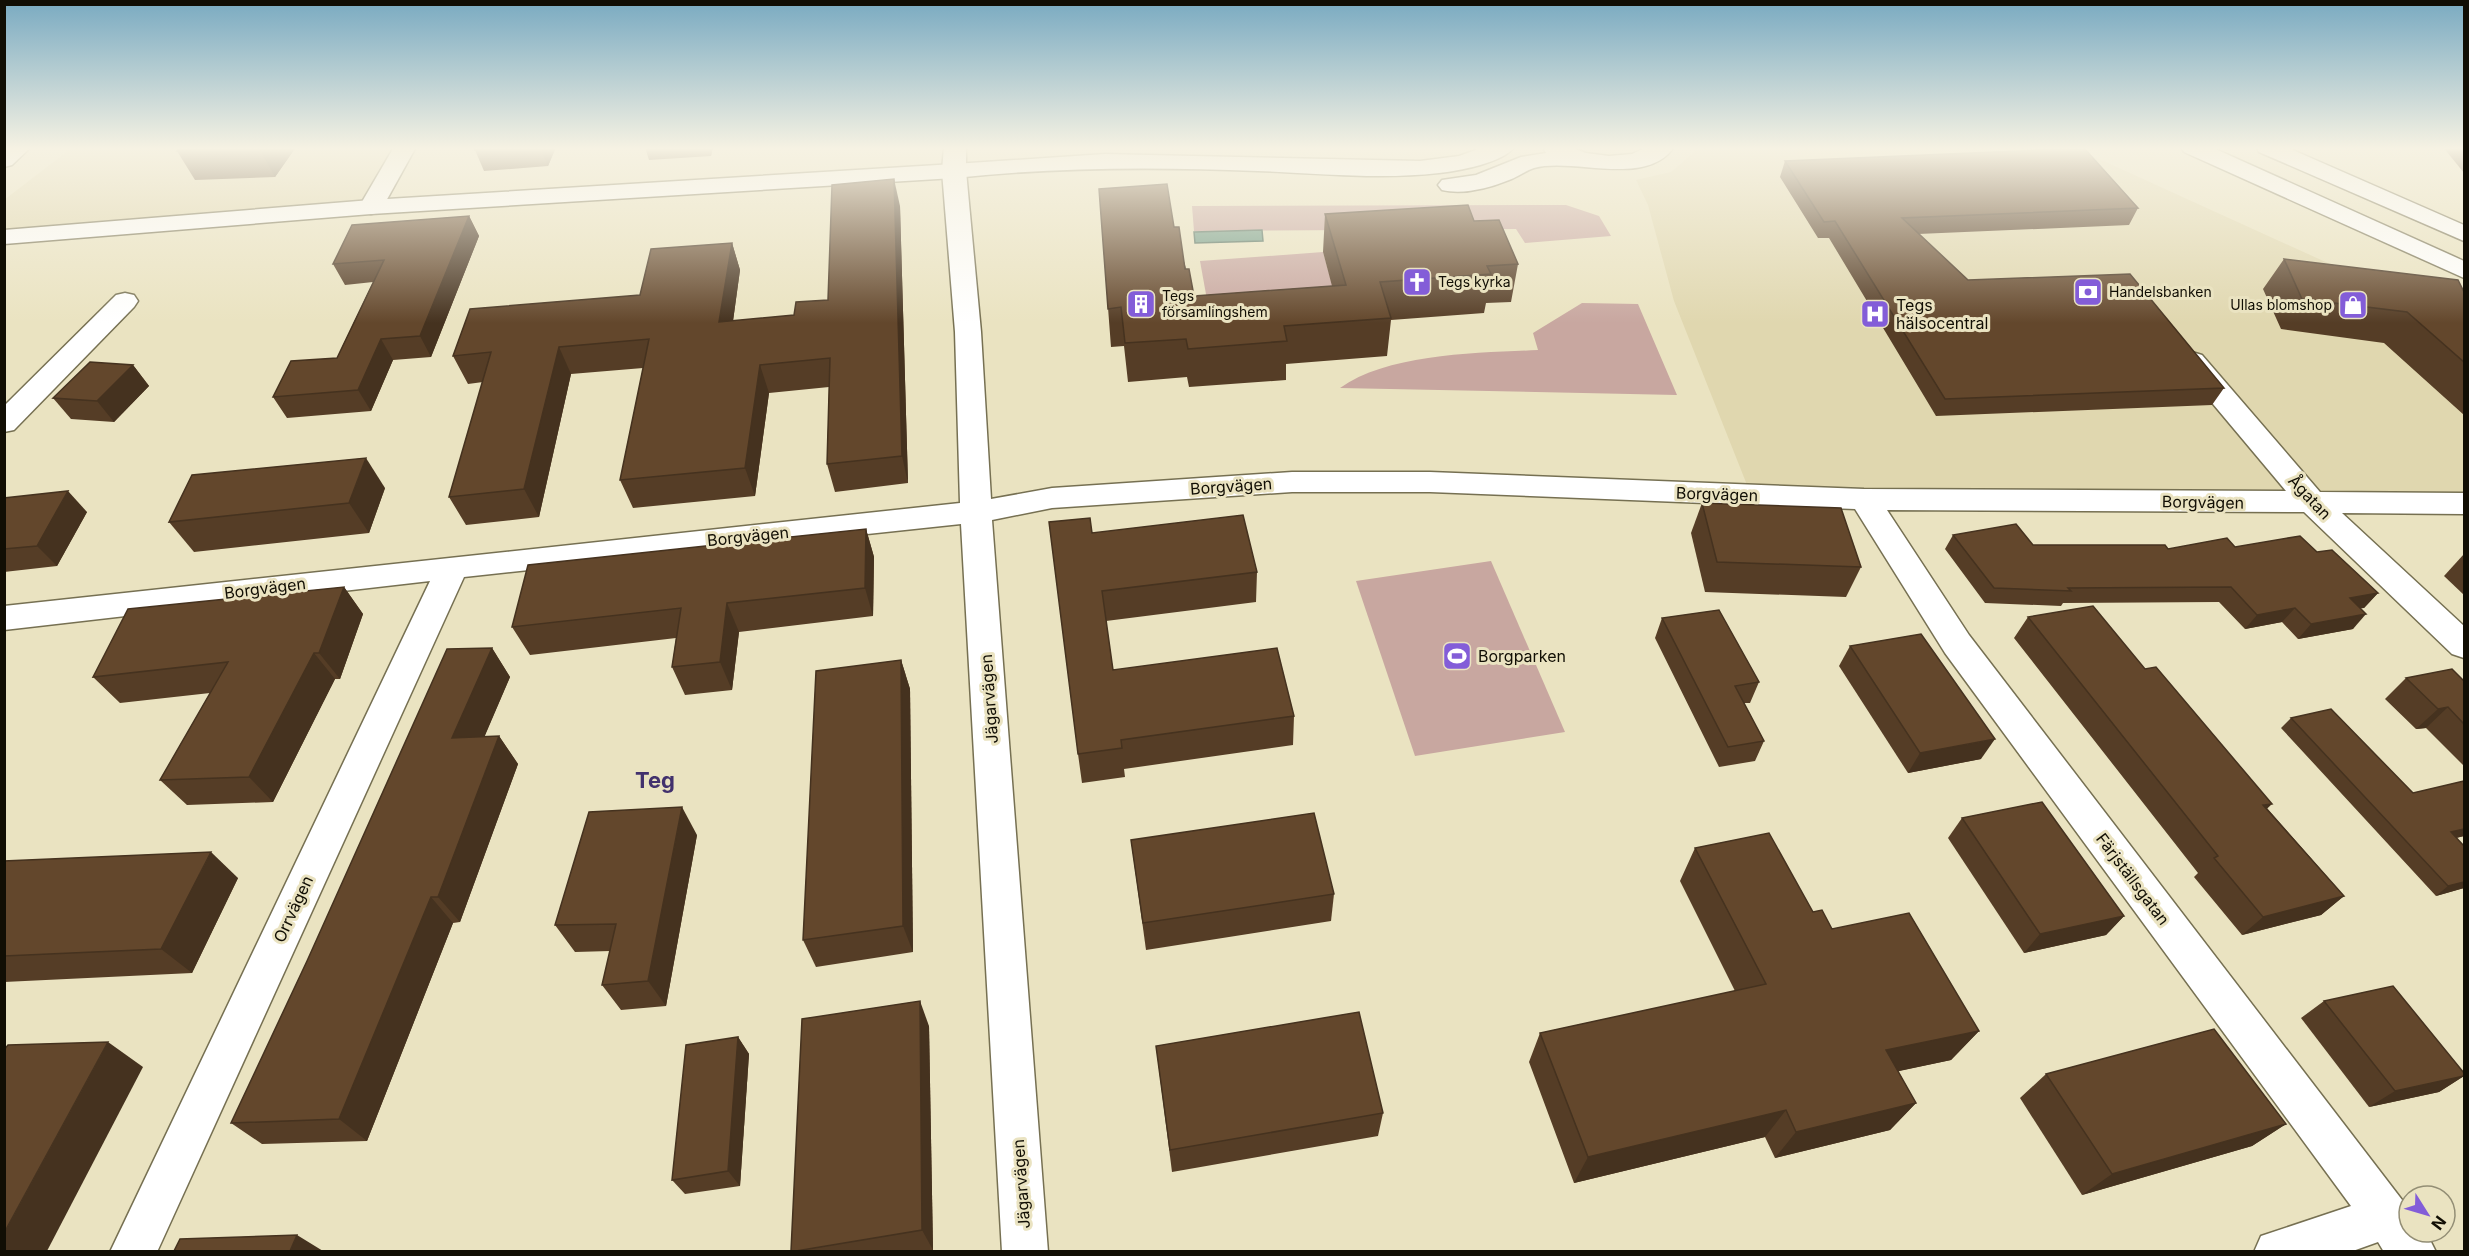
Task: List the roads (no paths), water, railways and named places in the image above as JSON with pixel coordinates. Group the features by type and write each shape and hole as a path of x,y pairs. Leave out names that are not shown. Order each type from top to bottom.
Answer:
{"street":[{"path":"4,237 388,206"},
{"name":"Jägarvägen","path":"958,206 968,332 976,512 1025,1251"},
{"path":"2322,206 2464,270"},
{"path":"2399,206 2464,234"},
{"path":"4,423 126,300"},
{"name":"Ågatan","path":"2178,344 2313,503 2464,645"},
{"name":"Borgvägen","path":"4,618 453,567 976,512 1052,498 1292,482 1430,482 1864,499 2464,503"},
{"name":"Färjställsgatan","path":"1864,499 1957,644 2413,1251"},
{"name":"Orrvägen","path":"133,1251 453,567"},
{"path":"2277,1251 2386,1217"}],"place":[{"name":"Tegs kyrka","path":"1417,282"},
{"name":"Handelsbanken","path":"2088,292"},
{"name":"Tegs församlingshem","path":"1141,304"},
{"name":"Ullas blomshop","path":"2353,305"},
{"name":"Tegs hälsocentral","path":"1875,314"},
{"name":"Borgparken","path":"1457,656"}],"district":[{"name":"Teg","path":"655,780"}]}
